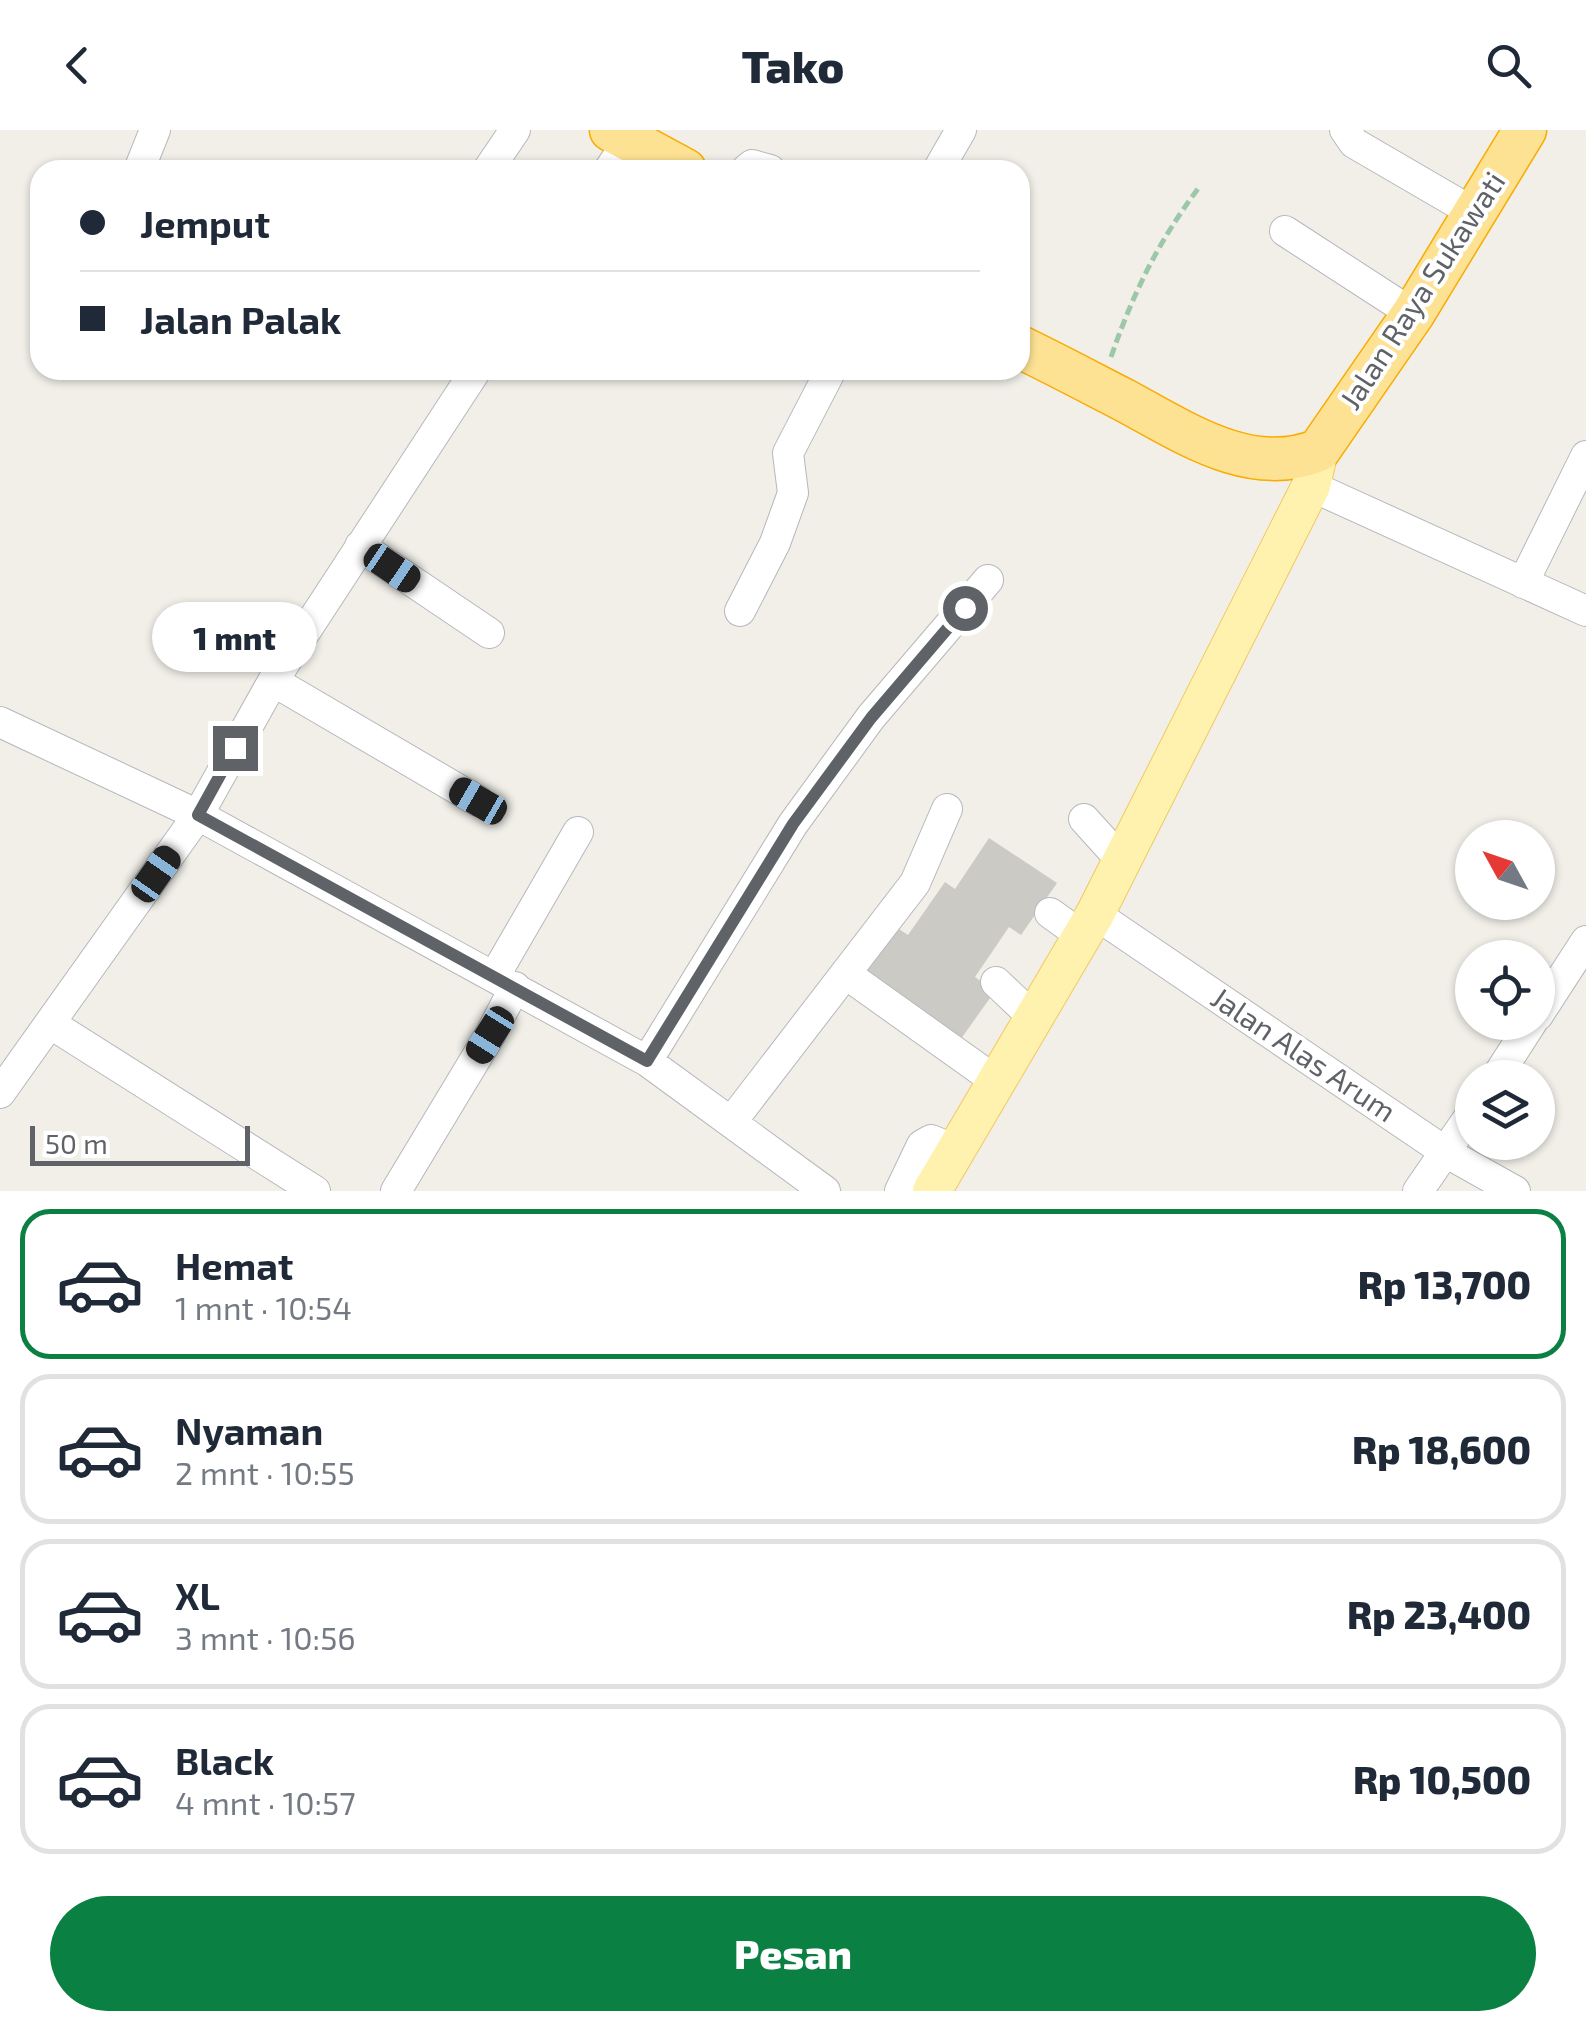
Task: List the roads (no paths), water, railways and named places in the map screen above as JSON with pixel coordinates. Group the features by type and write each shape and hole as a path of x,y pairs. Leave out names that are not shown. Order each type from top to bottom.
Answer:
{"highway":[{"name":"Jalan Raya Sukawati","path":"1315,468 1526,130"},
{"path":"616,147 654,160"},
{"path":"1030,352 1208,445 1252,456 1298,459 1315,468"}],"main road":[{"path":"932,1191 1088,925 1315,468"}],"street":[{"path":"143,160 156,130"},
{"path":"495,160 515,130"},
{"path":"944,160 961,130"},
{"path":"1345,130 1354,143 1476,214"},
{"path":"1285,231 1413,314"},
{"path":"0,1093 198,815 272,681 469,380"},
{"path":"740,611 775,543 792,494 788,453 826,380"},
{"path":"1523,583 1586,456"},
{"path":"1315,468 1523,583 1586,611"},
{"path":"360,546 489,633"},
{"path":"647,1061 793,824 871,718 988,580"},
{"path":"272,681 478,801"},
{"path":"0,722 198,815 647,1061 825,1191"},
{"path":"732,1122 915,883 947,809"},
{"path":"1084,819 1122,860"},
{"path":"396,1191 490,1035 504,982 578,832"},
{"name":"Jalan Alas Arum","path":"1050,913 1088,925 1515,1191"},
{"path":"1555,989 1586,941"},
{"path":"846,974 996,1082"},
{"path":"996,982 1034,1018"},
{"path":"51,1024 315,1191"},
{"path":"900,1191 922,1145 932,1140 956,1150"},
{"path":"1418,1191 1455,1140"}]}
